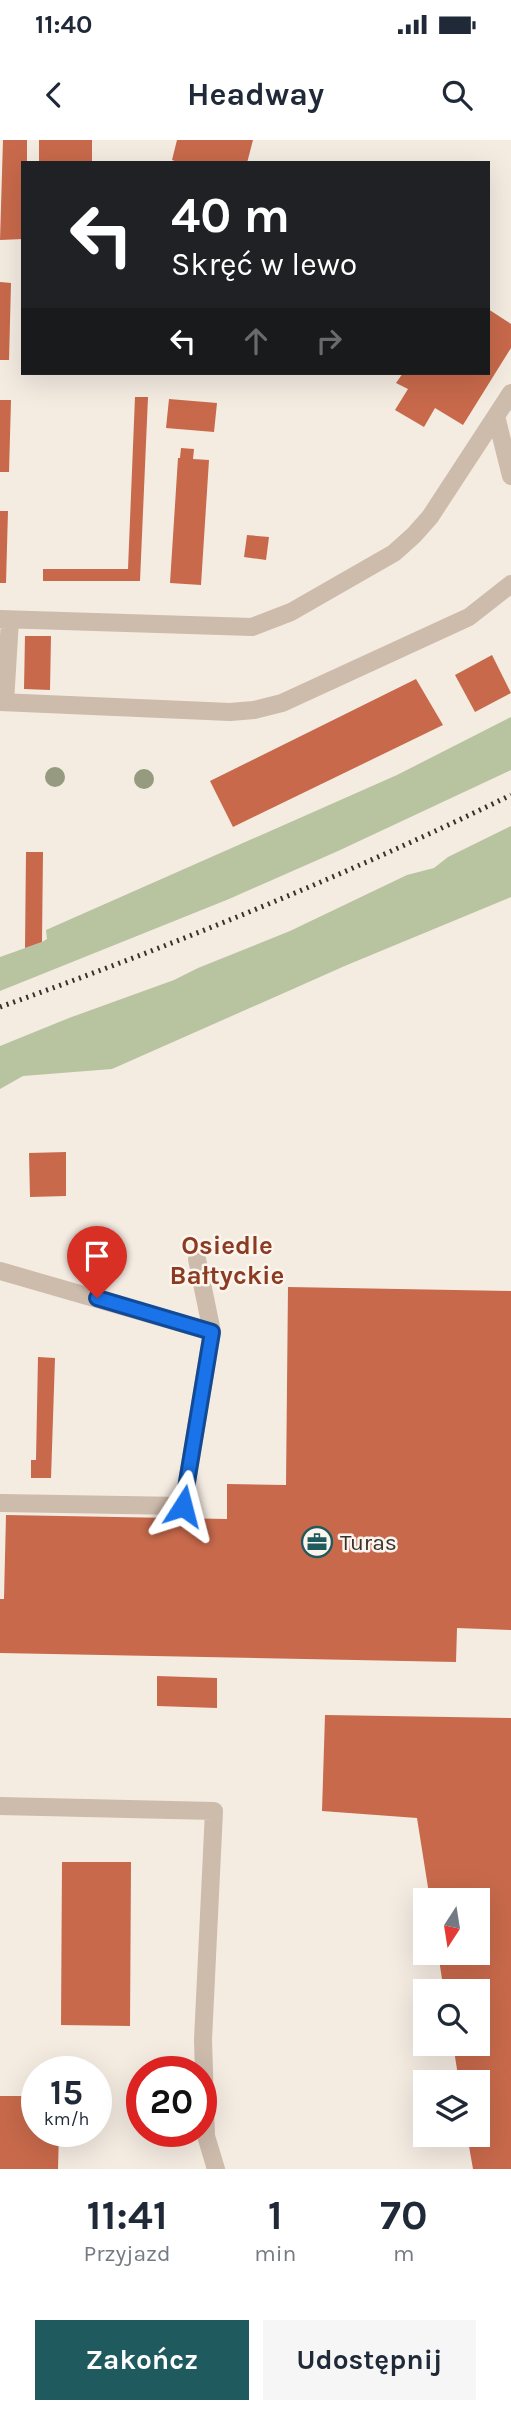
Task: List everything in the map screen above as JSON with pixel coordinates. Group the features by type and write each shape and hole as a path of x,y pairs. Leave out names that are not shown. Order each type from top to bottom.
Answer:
{"lane":[{"path":"511,393 430,517 394,553 291,612 252,628 5,619 3,702 230,712 282,704 469,617 511,584"},
{"path":"496,416 511,477"},
{"path":"0,1503 183,1506 212,1332 197,1259"},
{"path":"0,1271 212,1332"},
{"path":"0,1806 214,1811 203,2040 206,2136 216,2169"}],"green space":[{"path":"511,717 511,770 229,899 0,991 0,957 42,942 47,939 46,930 397,775"},
{"path":"511,826 511,897 347,965 112,1069 23,1076 0,1089 0,1046 174,980 290,931 407,875 434,868 448,857"}],"building":[{"path":"3,140 27,140 27,161 21,161 21,239 0,240"},
{"path":"39,140 92,140 92,161 39,161"},
{"path":"177,140 253,140 248,161 172,160"},
{"path":"0,282 11,283 9,360 0,360"},
{"path":"490,310 511,324 511,348 463,425 435,408 424,427 395,410 408,389 396,383 402,375 490,375"},
{"path":"135,397 148,397 140,581 43,581 43,569 128,569"},
{"path":"169,399 217,403 214,432 166,428"},
{"path":"0,400 11,400 9,472 0,472"},
{"path":"181,448 194,449 193,459 209,460 201,585 170,583 178,458"},
{"path":"0,511 8,511 6,583 0,583"},
{"path":"247,535 269,537 266,560 244,557"},
{"path":"25,636 51,636 50,690 24,689"},
{"path":"492,655 511,693 475,712 455,675"},
{"path":"416,679 443,725 233,827 210,781"},
{"path":"26,852 43,852 42,942 25,948"},
{"path":"66,1152 66,1196 30,1197 29,1153"},
{"path":"288,1287 511,1291 511,1630 457,1628 456,1662 0,1653 0,1599 4,1599 6,1515 227,1519 227,1484 286,1485"},
{"path":"38,1357 55,1358 51,1478 31,1478 31,1460 36,1460"},
{"path":"157,1676 217,1678 217,1708 157,1706"},
{"path":"325,1715 511,1718 511,2169 473,2169 469,2147 490,2147 490,2070 457,2070 455,2056 490,2056 490,1979 442,1979 440,1965 490,1965 490,1888 428,1888 417,1818 322,1811"},
{"path":"62,1862 131,1862 130,2026 61,2025"},
{"path":"0,2096 21,2096 21,2147 59,2147 58,2169 0,2169"}],"railway":[{"path":"0,1007 258,908 386,854 511,795"}],"place":[{"name":"Turas","path":"317,1542"}],"district":[{"name":"Osiedle Bałtyckie","path":"227,1260"}],"route":[{"path":"97,1298 212,1332 183,1506"}]}
